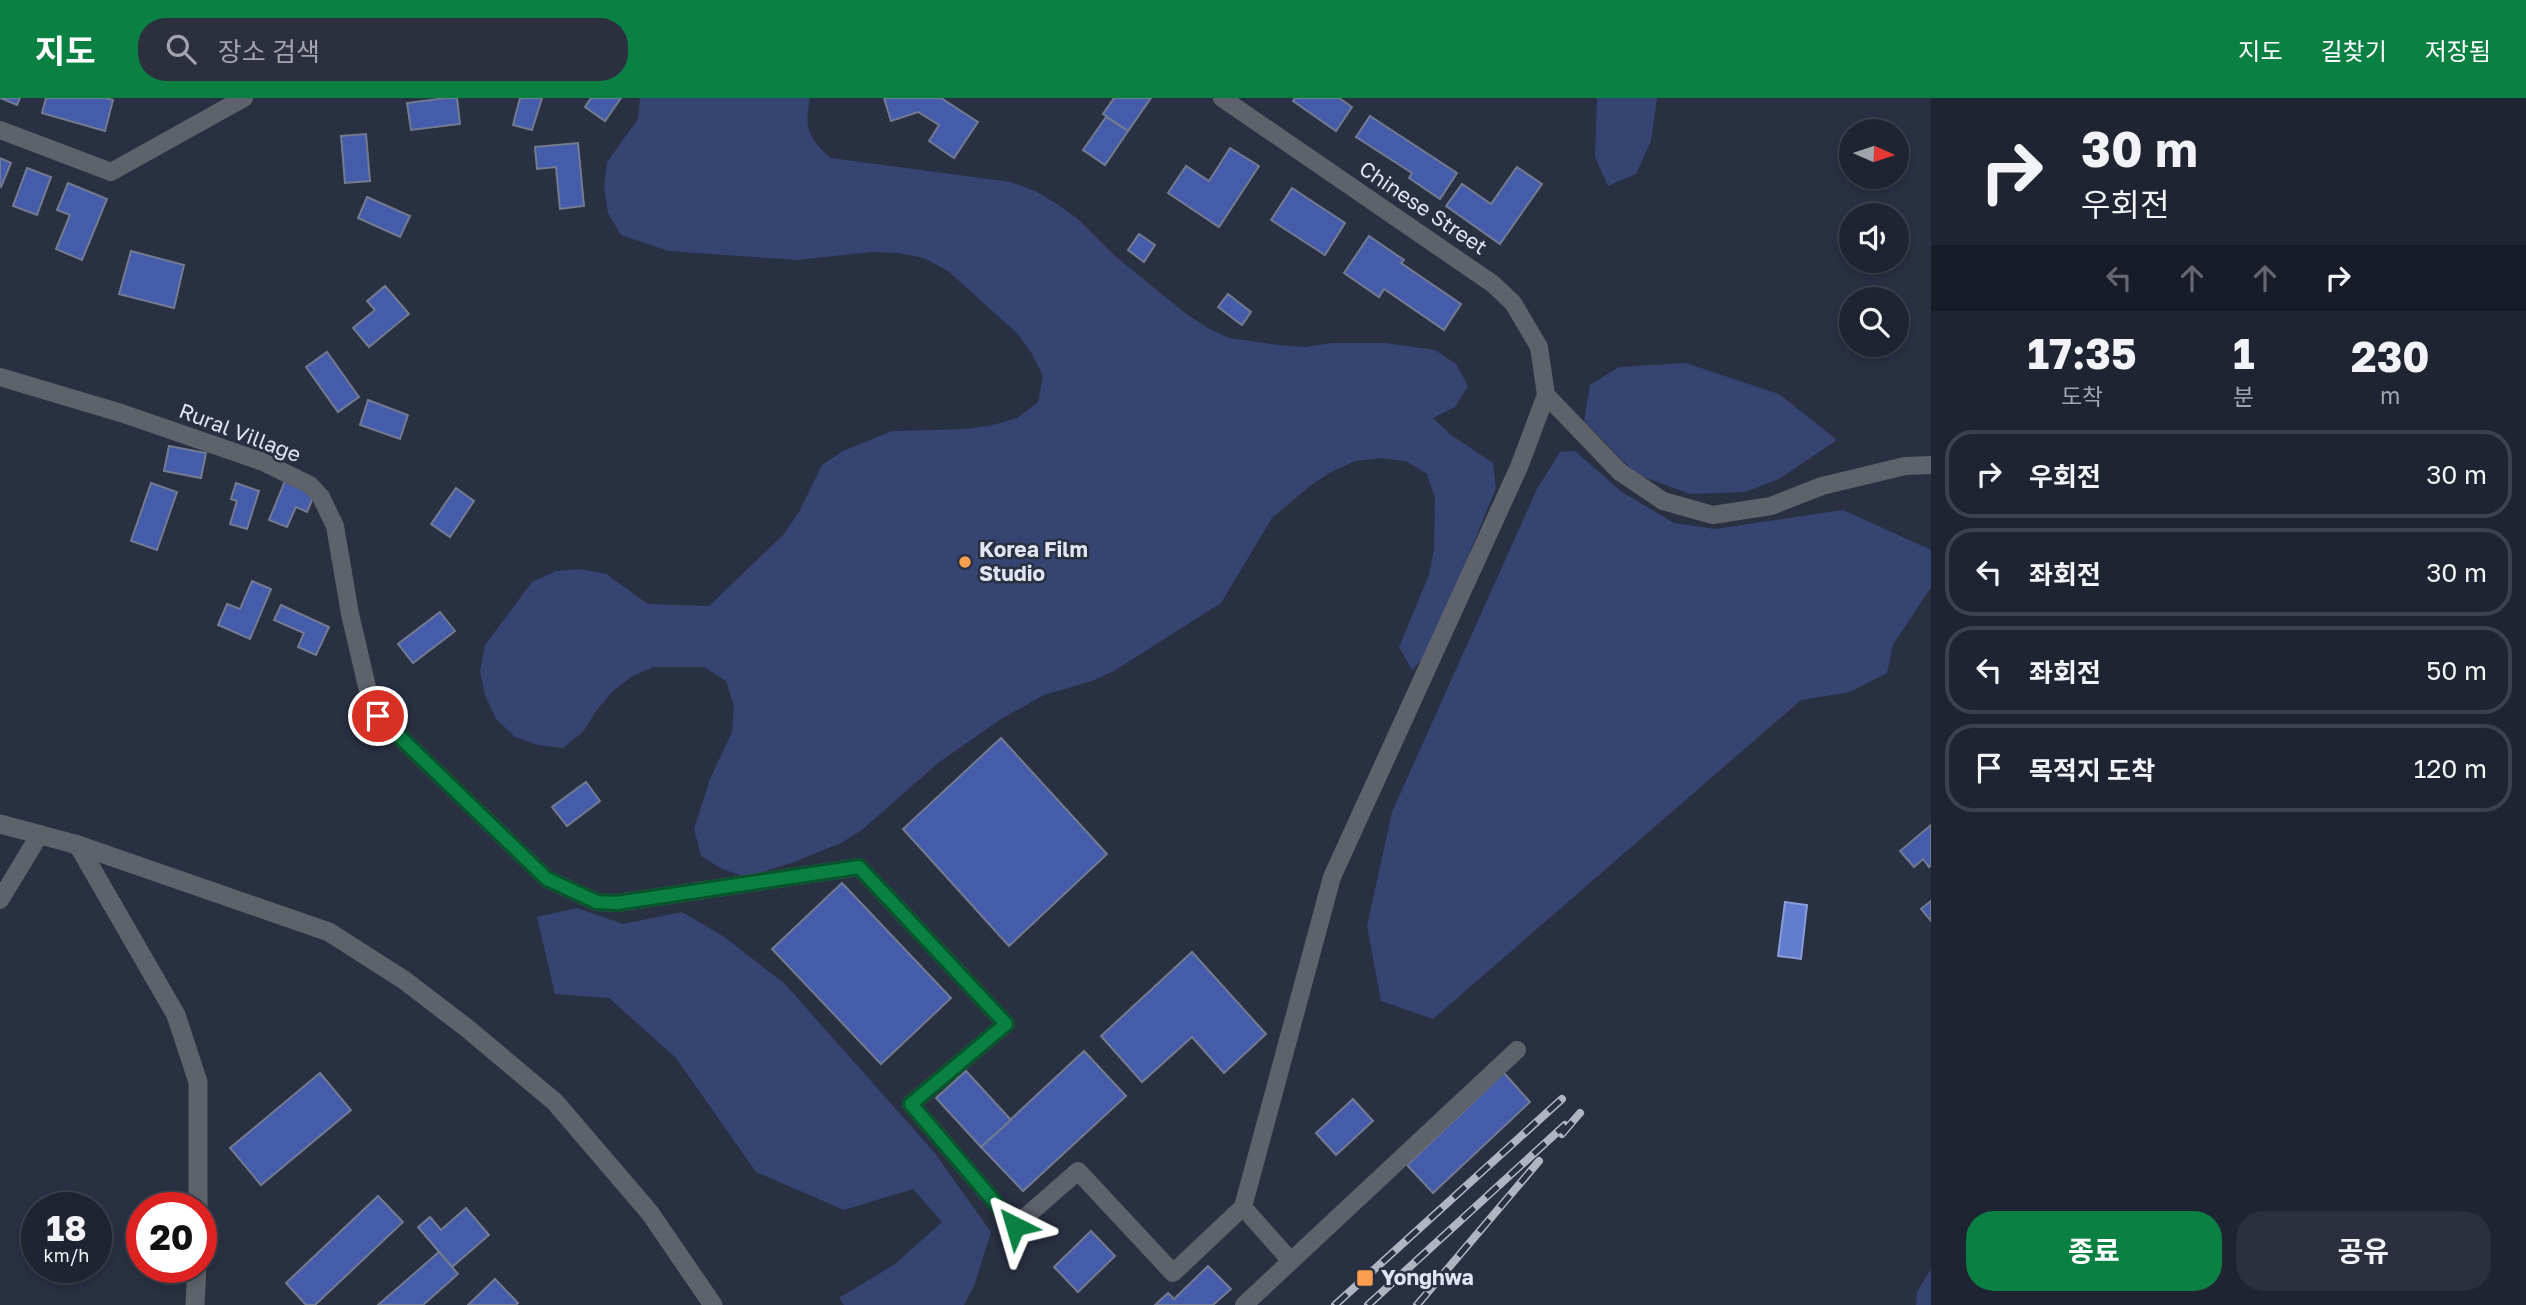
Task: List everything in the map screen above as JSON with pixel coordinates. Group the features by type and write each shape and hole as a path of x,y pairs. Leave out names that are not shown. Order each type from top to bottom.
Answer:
{"street":[{"path":"0,824 78,845 329,932 404,980 468,1029 555,1102 650,1213 713,1305"},
{"path":"78,845 176,1015 198,1083 198,1192"},
{"path":"195,1305 196,1283"}],"lane":[{"path":"0,130 111,172 244,98"},
{"name":"Chinese Street","path":"1222,98 1493,284 1513,303 1539,347 1546,395"},
{"name":"Rural Village","path":"0,377 121,413 263,462 310,485 321,497 335,526 350,614 368,691 378,716 547,879 597,902 617,903 859,867 1006,1024 911,1104 1015,1226 1078,1171 1172,1273 1243,1207"},
{"path":"1290,1260 1243,1207 1332,877 1519,467 1546,395 1620,472 1663,501 1713,515 1771,506 1822,486 1905,466 1931,465"},
{"path":"0,900 40,834"},
{"path":"1244,1305 1517,1050"}],"shaded area":[{"path":"640,98 810,98 810,132 817,145 831,158 1011,182 1035,191 1078,219 1115,256 1185,313 1229,338 1306,347 1332,343 1385,343 1435,350 1456,364 1468,386 1455,407 1433,418 1451,435 1493,463 1496,488 1429,652 1412,670 1399,647 1429,575 1434,549 1435,498 1427,474 1406,461 1380,458 1355,461 1331,472 1272,518 1221,603 1114,671 1092,681 1044,695 1001,719 938,763 862,830 841,843 794,862 746,877 722,869 701,856 694,829 710,779 732,732 734,706 726,681 704,667 653,667 631,677 612,692 583,732 563,748 538,745 515,737 496,719 485,695 480,671 485,645 532,582 556,571 581,569 606,574 648,604 709,606 784,534 799,512 822,465 843,451 892,431 968,429 993,425 1017,418 1038,402 1043,376 1017,333 948,271 924,258 899,253 871,252 797,260 669,251 621,235 608,213 604,187 607,162 638,119"},
{"path":"1597,98 1657,98 1651,141 1636,174 1608,186 1595,157"},
{"path":"1686,363 1779,394 1837,440 1779,479 1745,492 1690,494 1636,474 1584,421 1590,385 1619,367"},
{"path":"1575,451 1622,492 1674,523 1715,529 1843,510 1931,550 1931,587 1893,645 1887,673 1850,692 1801,700 1433,1019 1381,1001 1367,926 1392,812 1537,489 1560,452"},
{"path":"1785,902 1807,905 1801,959 1778,956"},
{"path":"577,908 623,924 682,912 723,936 785,984 934,1152 991,1232 974,1286 964,1305 844,1305 839,1298 895,1264 942,1222 913,1189 844,1210 756,1172 676,1058 609,998 555,994 537,917"},
{"path":"1931,1269 1931,1305 1916,1305 1917,1292"}],"building":[{"path":"0,98 20,98 17,105"},
{"path":"46,98 113,100 105,131 42,113"},
{"path":"457,98 460,124 411,130 407,103"},
{"path":"520,98 542,98 532,130 513,125"},
{"path":"591,98 621,98 605,121 585,107"},
{"path":"884,98 941,98 978,122 954,158 929,141 939,125 918,112 891,121"},
{"path":"1114,98 1151,98 1128,131 1103,114"},
{"path":"1295,98 1339,98 1352,107 1336,131 1293,101"},
{"path":"1370,116 1457,173 1440,199 1409,178 1412,173 1356,137"},
{"path":"1106,117 1128,131 1105,165 1083,150"},
{"path":"366,134 370,181 345,183 341,136"},
{"path":"578,143 584,206 560,209 556,167 537,169 535,147"},
{"path":"1230,148 1259,166 1219,227 1168,193 1186,166 1209,181"},
{"path":"0,158 11,163 1,187 0,186"},
{"path":"1517,167 1542,184 1500,244 1446,206 1462,184 1491,204"},
{"path":"27,168 51,177 37,215 13,206"},
{"path":"68,183 107,199 82,260 56,249 70,215 57,210"},
{"path":"1292,188 1345,223 1325,255 1271,220"},
{"path":"367,197 410,216 400,237 358,218"},
{"path":"1139,234 1155,245 1144,262 1128,250"},
{"path":"1369,236 1404,260 1401,263 1461,304 1444,330 1384,289 1379,297 1344,273"},
{"path":"131,251 184,265 174,308 119,294"},
{"path":"385,286 409,314 369,347 353,328 375,310 367,301"},
{"path":"1228,294 1251,312 1242,325 1218,307"},
{"path":"327,352 359,397 338,412 306,367"},
{"path":"368,400 408,415 400,439 360,425"},
{"path":"169,446 206,453 201,478 164,471"},
{"path":"285,481 315,493 307,512 296,507 287,527 269,520"},
{"path":"151,483 177,492 157,550 131,541"},
{"path":"236,483 259,491 247,529 230,524 237,501 231,499"},
{"path":"456,488 474,501 450,537 431,524"},
{"path":"252,581 271,589 250,639 218,625 227,604 240,609"},
{"path":"281,605 329,627 316,655 298,647 304,633 274,620"},
{"path":"440,612 455,631 413,663 398,644"},
{"path":"1001,738 1107,854 1009,946 903,829"},
{"path":"586,782 600,801 567,826 552,807"},
{"path":"1931,825 1931,865 1929,867 1923,859 1914,867 1900,851"},
{"path":"842,883 951,998 881,1064 772,949"},
{"path":"1931,901 1931,921 1921,909"},
{"path":"1192,952 1266,1034 1224,1073 1192,1037 1142,1082 1101,1036"},
{"path":"1084,1051 1126,1096 1023,1191 981,1147"},
{"path":"966,1071 1011,1120 981,1147 936,1098"},
{"path":"320,1073 351,1110 261,1185 230,1148"},
{"path":"1504,1073 1530,1102 1433,1193 1407,1165"},
{"path":"1353,1099 1373,1121 1336,1155 1316,1133"},
{"path":"378,1196 403,1222 315,1305 306,1305 286,1283"},
{"path":"466,1208 489,1235 452,1267 418,1227 430,1217 441,1230"},
{"path":"1091,1231 1115,1256 1078,1292 1054,1267"},
{"path":"439,1252 458,1274 423,1305 378,1305"},
{"path":"1208,1266 1231,1289 1213,1305 1155,1305 1168,1293 1174,1299"},
{"path":"495,1279 518,1303 516,1305 468,1305"}],"railway":[{"path":"1335,1305 1562,1099"},
{"path":"1562,1134 1580,1113"},
{"path":"1368,1305 1565,1125"},
{"path":"1417,1305 1539,1161"}],"place":[{"name":"Korea Film Studio","path":"965,562"},
{"name":"Yonghwa","path":"1365,1278"}],"route":[{"path":"378,716 547,879 597,902 617,903 859,867 1006,1024 911,1104 1015,1226"}]}
